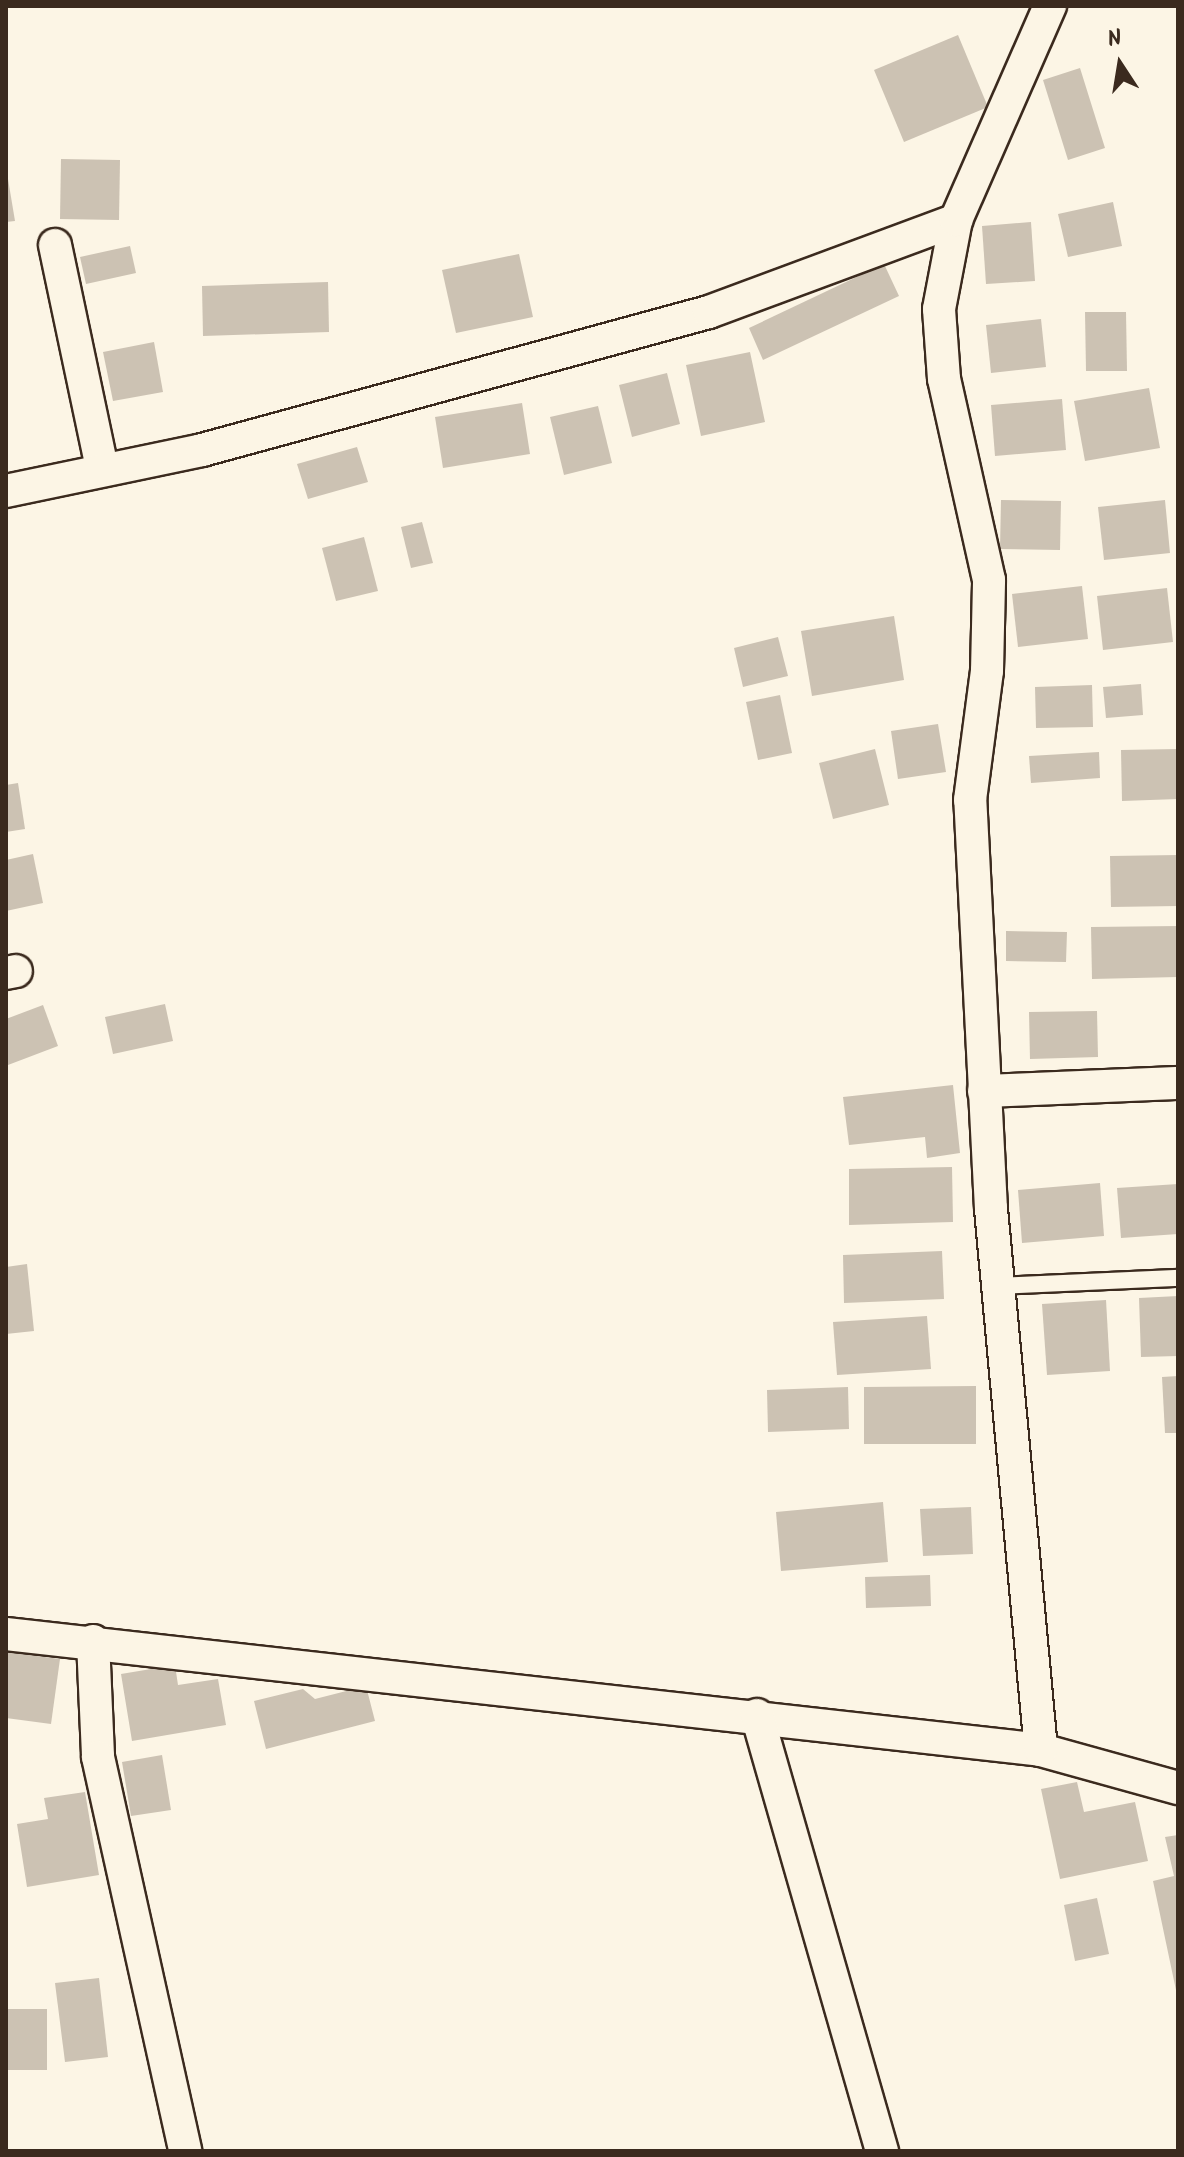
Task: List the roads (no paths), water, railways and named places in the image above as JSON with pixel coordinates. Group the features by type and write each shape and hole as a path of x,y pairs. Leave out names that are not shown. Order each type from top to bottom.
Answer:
{"street":[{"path":"1041,1750 984,1091 970,800 987,671 989,580 944,379 939,309 956,220 1050,6"},
{"path":"6,491 102,468 202,450 709,312 956,220"},
{"path":"55,245 102,468"},
{"path":"984,1091 1178,1083"},
{"path":"6,1634 757,1715 1041,1750 1178,1788"},
{"path":"93,1641 98,1757 185,2151"},
{"path":"757,1715 882,2151"}],"lane":[{"path":"999,1286 1178,1278"}]}
